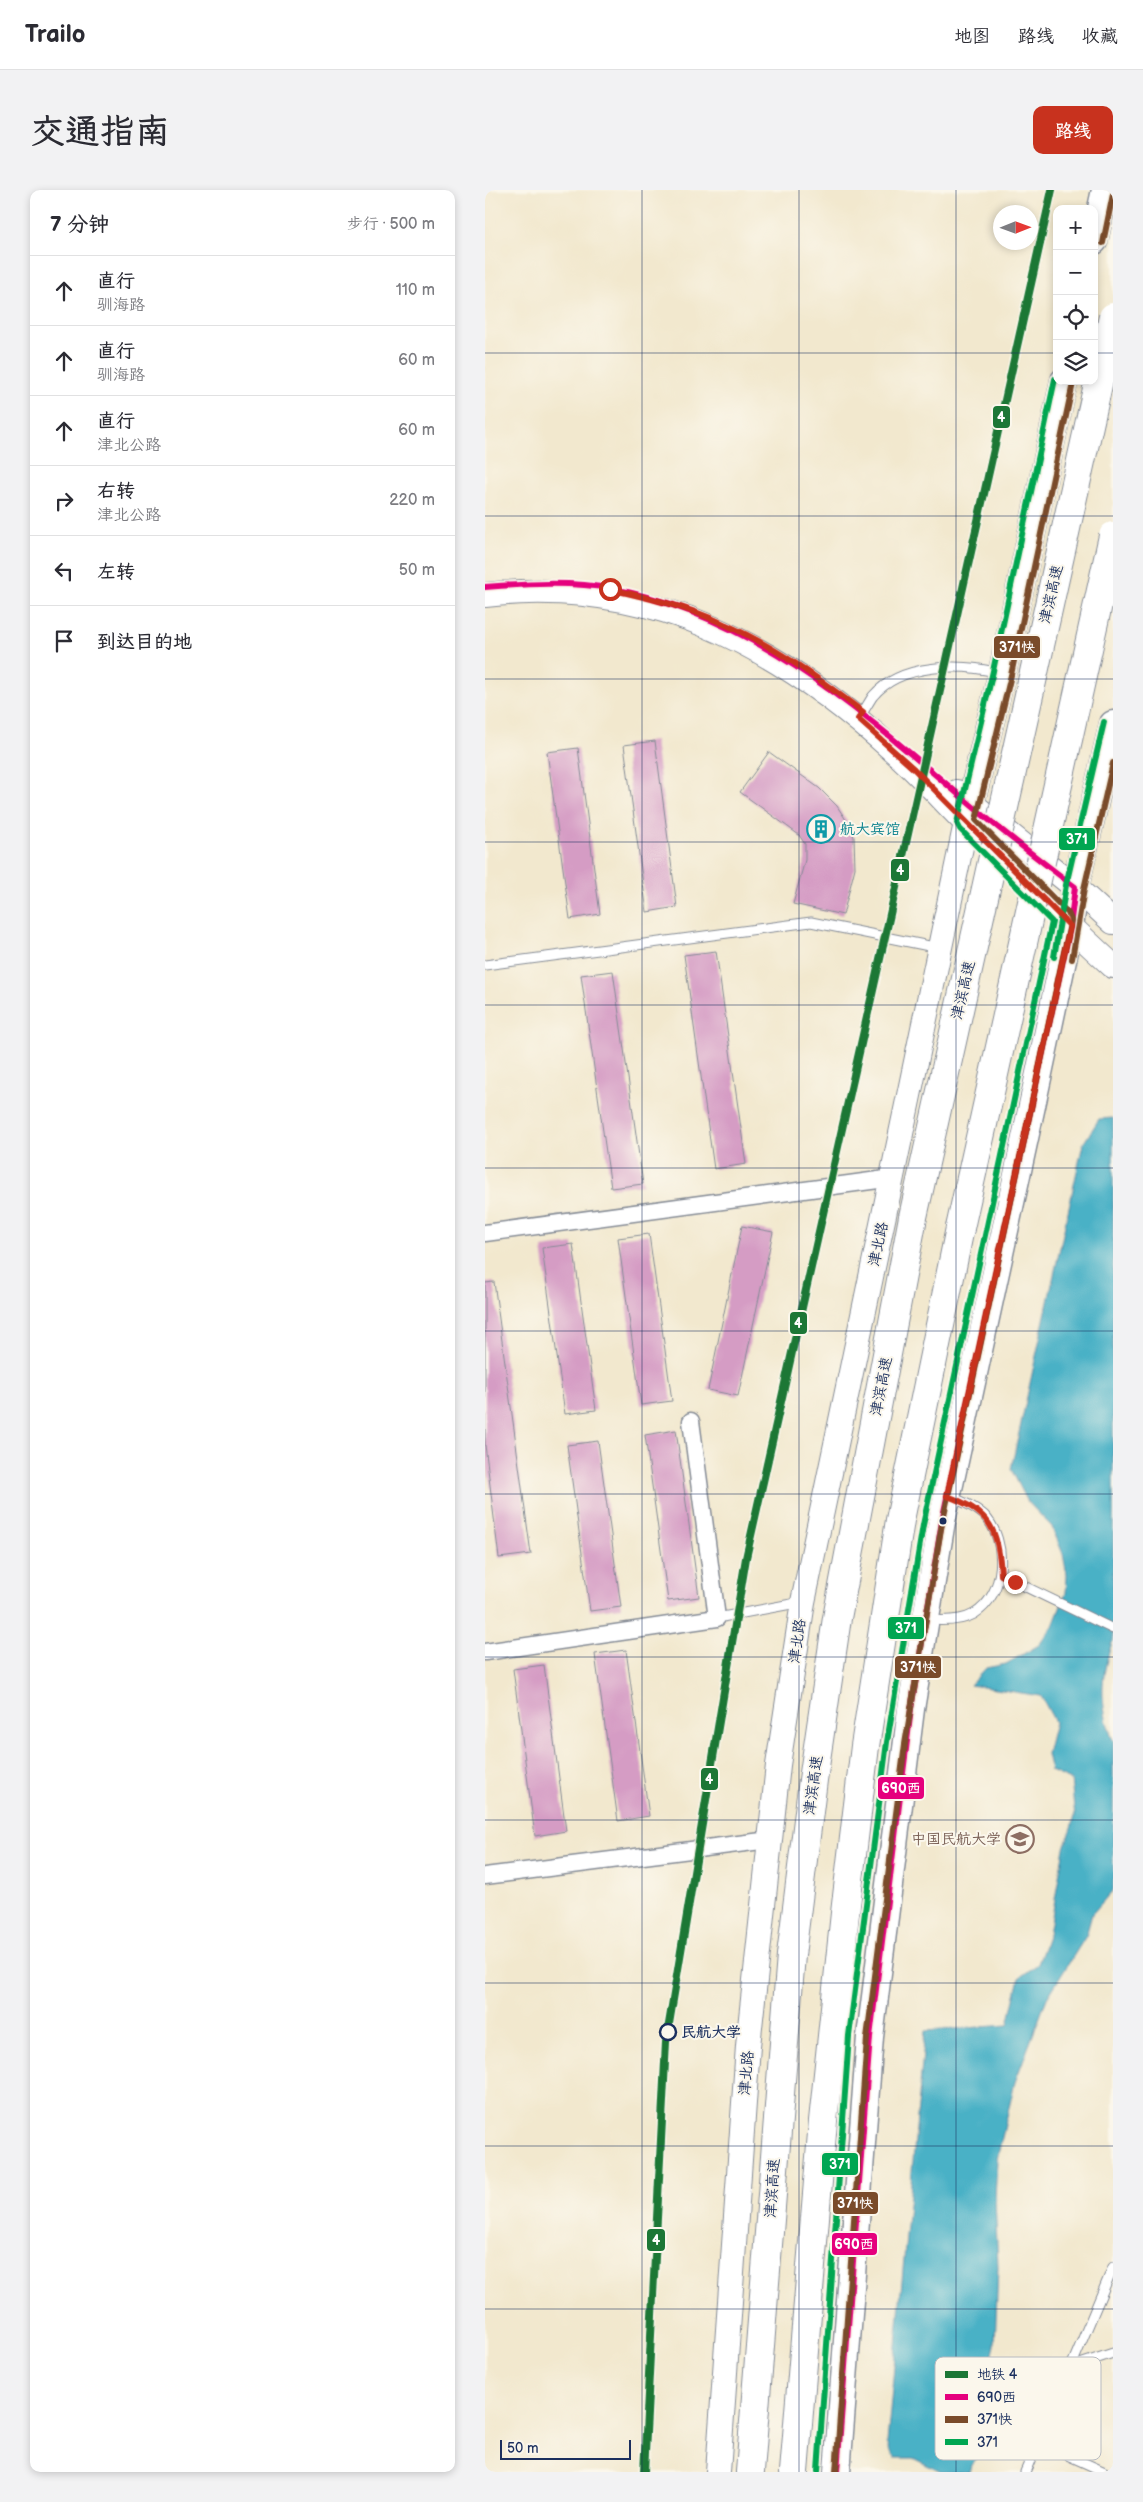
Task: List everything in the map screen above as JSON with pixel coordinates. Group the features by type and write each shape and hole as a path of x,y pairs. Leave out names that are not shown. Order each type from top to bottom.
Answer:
{"highway":[{"name":"津滨高速","path":"751,2472 791,1955 813,1780 837,1618 913,1217 1113,317"},
{"path":"794,2472 823,2121 845,1913 865,1746 900,1520 960,1228 1113,536"}],"main road":[{"path":"1098,222 1105,190"},
{"path":"968,814 1002,673 1063,385"},
{"path":"827,2472 858,2037 896,1743 932,1527 1066,923 1113,724"},
{"path":"837,2472 869,2037 911,1709 947,1496 1066,923"}],"street":[{"path":"485,587 523,583 580,585 610,589 674,605 724,623 780,653 861,716 968,814 1066,923 1113,966"},
{"path":"485,595 523,592 577,594 634,602 684,616 754,646 861,716"},
{"path":"968,814 1075,888 1113,922"},
{"name":"津北路","path":"718,2472 745,2085 778,1765 803,1602 968,814"},
{"path":"485,1233 893,1178"},
{"path":"485,1652 717,1618 691,1420"},
{"path":"485,1876 770,1840"}],"lane":[{"path":"861,716 874,695 896,680 922,669 964,667 1002,673"},
{"path":"485,965 811,922 941,948"},
{"path":"925,1620 961,1619 974,1614 990,1601 1001,1575 1000,1553 995,1531 983,1515 964,1502 947,1496"},
{"path":"1001,1575 1113,1629"},
{"path":"717,1618 803,1602"},
{"path":"1075,2357 1113,2267"},
{"path":"1100,2357 1113,2353"},
{"path":"1025,2472 1030,2460"},
{"path":"1078,2460 1105,2472"}],"water":[{"path":"1113,1118 1113,1640 1104,1678 1103,1702 1113,1741 1113,1890 1092,1914 1086,1936 1047,1998 1015,2082 997,2159 995,2200 998,2267 995,2345 992,2357 935,2357 935,2460 975,2460 969,2472 941,2472 913,2458 894,2458 887,2443 925,2031 1008,2025 1019,1978 1038,1964 1049,1934 1064,1848 1075,1816 1071,1780 1051,1771 1047,1754 1055,1722 1041,1696 970,1685 986,1668 1006,1664 1039,1645 1053,1626 1066,1593 1067,1575 1063,1554 1052,1527 1028,1502 1011,1469 1083,1144 1099,1119"}],"building":[{"path":"655,741 677,907 647,912 624,745"},
{"path":"578,748 600,914 570,919 547,752"},
{"name":"航大宾馆","path":"769,752 819,788 837,806 848,823 854,837 855,868 843,915 793,904 805,860 805,844 799,835 740,792"},
{"path":"716,951 746,1164 714,1169 684,955"},
{"path":"613,971 643,1184 611,1188 581,975"},
{"path":"742,1226 773,1232 738,1396 708,1390"},
{"path":"649,1234 672,1401 641,1405 618,1238"},
{"path":"573,1244 596,1410 565,1414 542,1248"},
{"path":"494,1282 531,1554 499,1558 485,1445 485,1283"},
{"path":"676,1430 699,1597 668,1601 645,1435"},
{"path":"598,1441 621,1607 590,1611 567,1445"},
{"path":"626,1650 649,1816 618,1821 595,1654"},
{"path":"544,1665 566,1831 535,1836 513,1669"}],"metro line":[{"name":"4","path":"644,2472 666,2042 746,1558 1052,190"}],"transit line":[{"name":"371快","path":"1103,243 1113,194"},
{"name":"371","path":"818,2471 849,2036 887,1742 923,1525 1052,922 960,829 957,823 993,671 1054,385"},
{"name":"371快","path":"836,2472 867,2038 905,1744 941,1529 1071,920 1068,913 976,820 1011,675 1073,385"},
{"name":"690西","path":"485,587 549,584 597,586 665,602 714,621 761,645 806,673 890,737 997,826 1075,887 1070,927 942,1521 911,1709 870,2037 837,2472"},
{"name":"371","path":"1054,957 1066,885 1104,722"},
{"name":"371快","path":"1072,959 1084,889 1113,763"}],"place":[{"name":"航大宾馆","path":"821,829"},
{"name":"中国民航大学","path":"1020,1839"},
{"name":"民航大学","path":"668,2032"}],"route":[{"path":"610,589 674,605 724,623 780,653 822,681 863,712 858,719 914,769 1070,926 947,1496 964,1502 983,1515 995,1531 1000,1553 1001,1575 1015,1582"}]}
